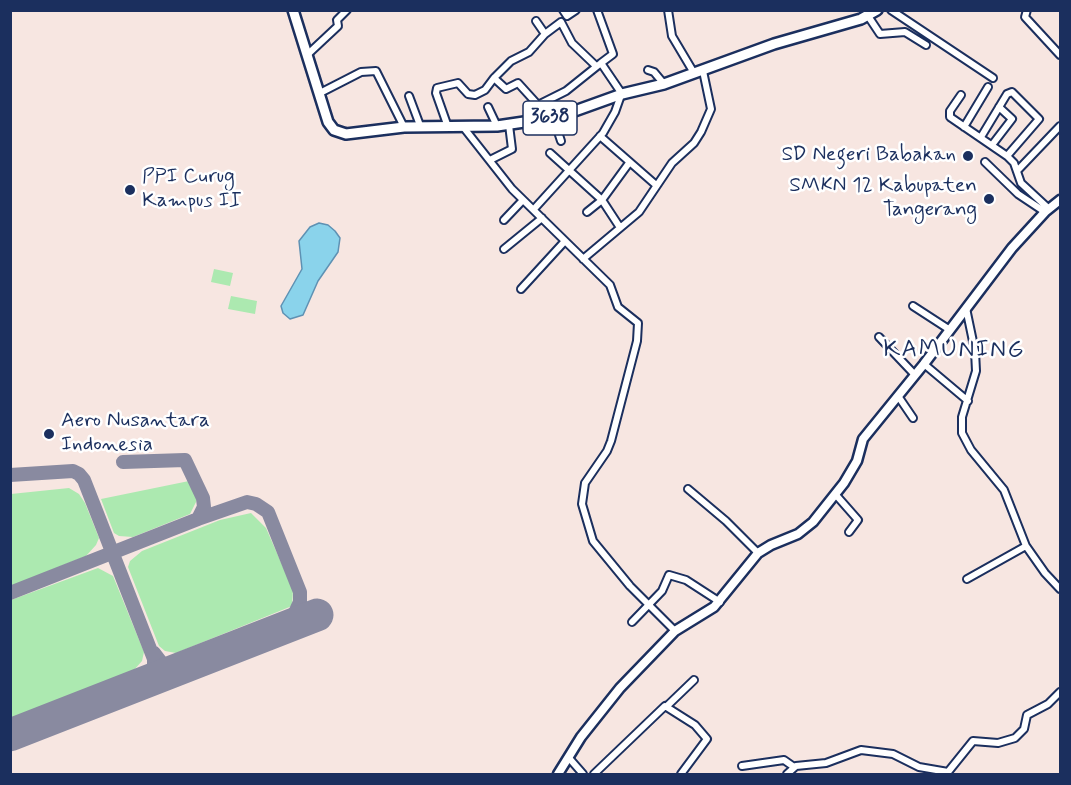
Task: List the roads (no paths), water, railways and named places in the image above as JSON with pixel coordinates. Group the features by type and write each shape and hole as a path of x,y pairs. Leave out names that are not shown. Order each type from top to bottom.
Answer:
{"main road":[{"name":"3638","path":"293,10 328,122 337,132 346,134 404,127 497,126 558,117 621,94 664,84 757,50 868,16 877,10"}],"street":[{"path":"307,55 338,26 337,20 347,10"},
{"path":"563,10 568,16 576,10"},
{"path":"538,105 579,82 613,54 597,10"},
{"path":"583,259 619,226 639,212 672,163 694,143 708,121 710,101 698,72 672,36 668,10"},
{"path":"891,10 993,78"},
{"path":"1027,10 1025,17 1060,55"},
{"path":"868,16 880,34 905,32 926,45"},
{"path":"536,21 545,34"},
{"path":"448,127 436,93 437,88 458,83 468,94 475,95 485,90 511,61 529,52 545,34 560,22 563,23 573,43 599,65 621,94 615,112 600,136 534,209"},
{"path":"648,70 654,72 664,84"},
{"path":"320,93 361,72 376,71 404,127"},
{"path":"494,78 506,89 518,83 538,105 542,119"},
{"path":"964,127 988,87"},
{"path":"981,137 1011,91 1039,118 1007,156"},
{"path":"961,95 949,115 1007,156 1017,171 1021,183 1047,210"},
{"path":"409,96 421,128"},
{"path":"488,107 497,126"},
{"path":"992,145 1011,121 1010,116 999,107"},
{"path":"558,117 557,129 561,141"},
{"path":"490,160 512,149 509,125"},
{"path":"1017,171 1060,126"},
{"path":"464,128 523,200 610,285 618,307 637,319 639,327 609,446 585,483 582,504 593,541 648,606 675,630"},
{"path":"600,136 656,185"},
{"path":"550,153 602,200 619,226"},
{"path":"985,162 1018,194 1047,210"},
{"path":"587,212 602,200 629,163"},
{"path":"504,220 523,200"},
{"path":"558,774 581,737 620,688 675,630 720,602 758,553 808,528 836,495 857,461 862,439 924,364 1025,232 1060,200"},
{"path":"504,249 542,218"},
{"path":"521,289 565,241"},
{"path":"913,306 950,330"},
{"path":"966,308 976,361 973,386 961,423 963,438 1004,490 1026,546 1060,589"},
{"path":"879,337 915,375"},
{"path":"924,364 968,400"},
{"path":"898,396 913,418"},
{"path":"688,489 758,553"},
{"path":"836,495 858,520 849,532"},
{"path":"967,579 1026,546"},
{"path":"632,622 662,591 669,575 686,580 720,602"},
{"path":"1053,582 1060,576"},
{"path":"594,774 662,707 667,706 694,680"},
{"path":"787,774 794,767 826,763 861,750 893,754 919,767 948,772 973,741 998,743 1016,738 1024,729 1027,715 1048,704 1060,692"},
{"path":"667,706 695,725 707,739 681,774"},
{"path":"569,758 583,774"},
{"path":"742,766 784,760 794,767"}],"water":[{"path":"319,223 328,225 340,238 338,252 318,281 303,315 290,319 283,313 281,306 302,269 299,241 310,227"}],"place":[{"name":"SD Negeri Babakan","path":"968,156"},
{"name":"PPI Curug Kampus II","path":"130,190"},
{"name":"SMKN 12 Kabupaten Tangerang","path":"989,199"},
{"name":"Aero Nusantara Indonesia","path":"49,434"}],"district":[{"name":"KAMUNING","path":"954,351"}]}
